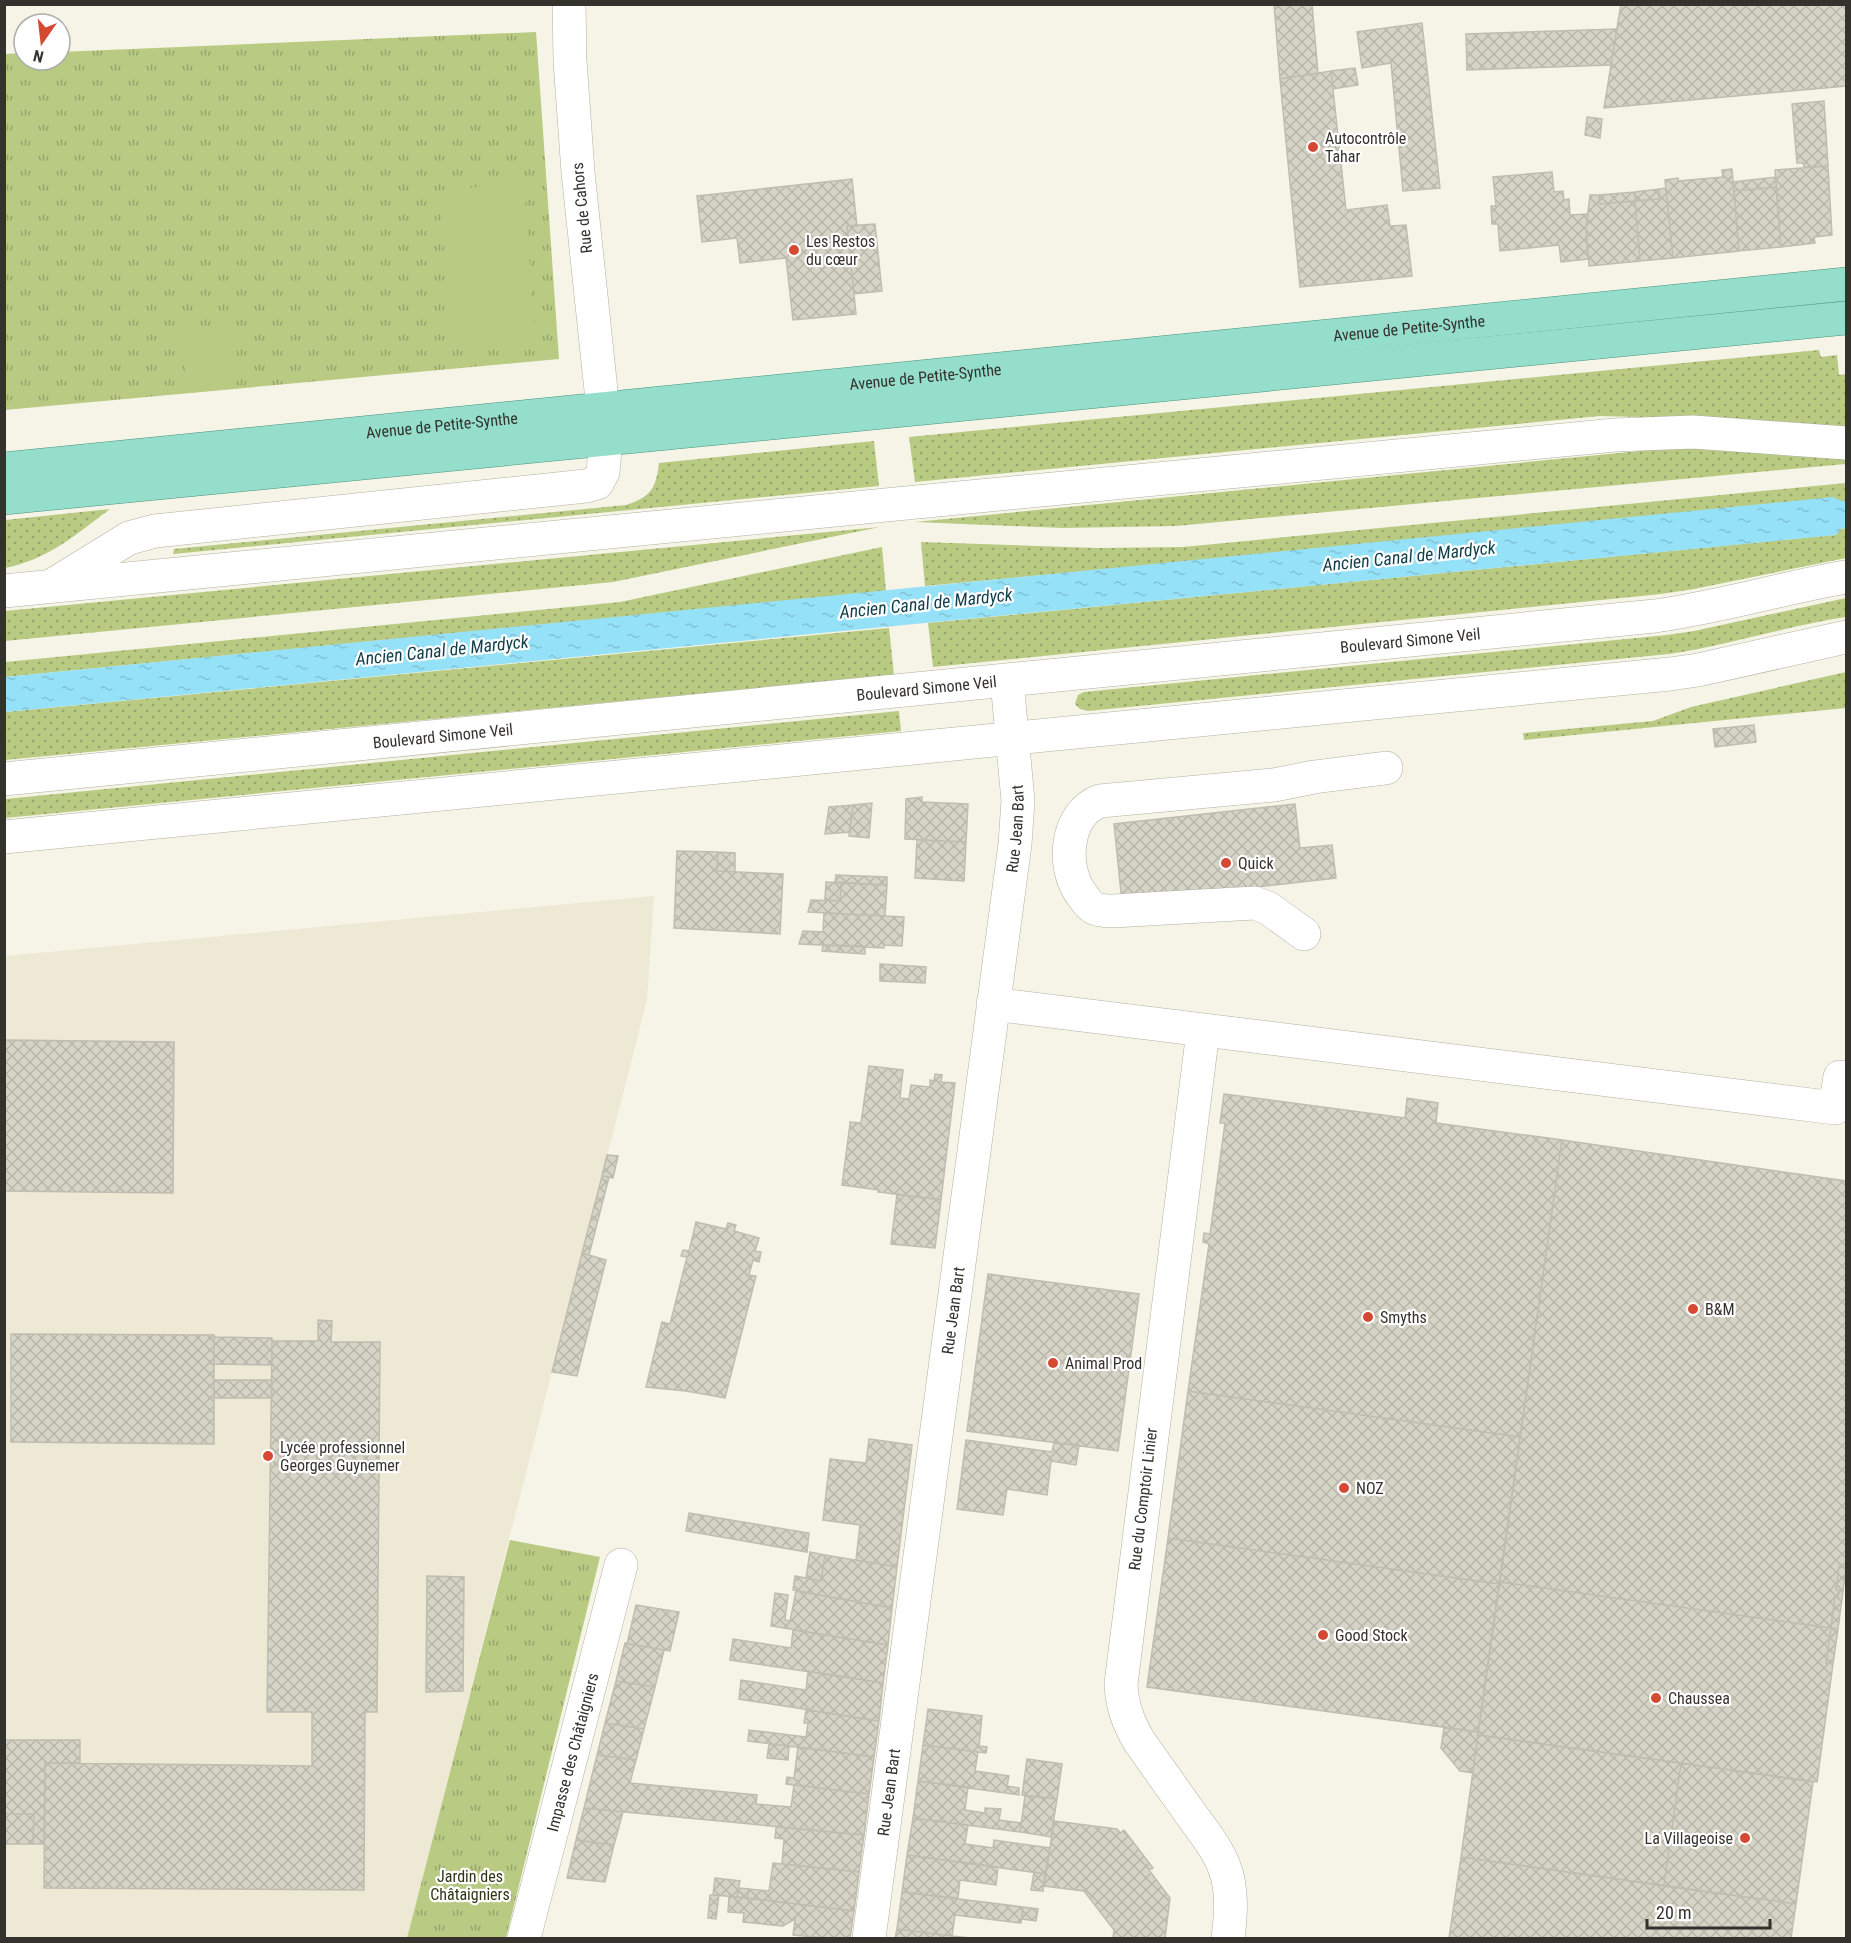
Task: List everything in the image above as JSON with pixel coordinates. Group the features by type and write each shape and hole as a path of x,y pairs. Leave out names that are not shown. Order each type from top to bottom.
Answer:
{"main road":[{"name":"Avenue de Petite-Synthe","path":"4,498 604,424 1846,284"},
{"name":"Avenue de Petite-Synthe","path":"4,469 604,424 1846,318"}],"street":[{"name":"Rue de Cahors","path":"569,4 570,61 578,172 604,424"},
{"path":"50,587 129,538 155,531 592,485 597,483 603,472 604,424"},
{"path":"4,591 1616,435 1693,432 1846,443"},
{"name":"Boulevard Simone Veil","path":"4,779 1655,616 1707,608 1818,582 1846,578"},
{"path":"4,837 1670,674 1698,670 1846,637"},
{"name":"Rue Jean Bart","path":"869,1938 1017,824 1018,801 1014,738 1007,681"},
{"path":"1304,934 1268,908 1255,903 1113,911 1093,908 1078,890 1072,877 1069,861 1073,831 1080,816 1086,809 1100,801 1274,785 1386,768"},
{"path":"993,1004 1835,1108 1840,1077 1846,1078"},
{"name":"Rue du Comptoir Linier","path":"1203,1031 1121,1684 1121,1699 1131,1727 1139,1741 1205,1834 1226,1870 1230,1906 1228,1938"},
{"name":"Impasse des Châtaigniers","path":"525,1938 621,1565"}],"shaded area":[{"name":"Lycée professionnel Georges Guynemer","path":"654,896 647,1000 407,1938 5,1938 5,956"}],"green space":[{"path":"536,32 559,359 5,410 4,54 12,54 12,72 72,72 72,51"},
{"path":"524,182 535,340 454,346 438,191"},
{"path":"230,327 235,388 188,393 180,331"},
{"path":"1819,350 1821,357 1837,355 1839,375 1846,374 1846,431 1681,418 1600,416 915,482 909,437"},
{"path":"874,441 879,486 173,554 174,549 626,505 641,499 651,490 659,463"},
{"path":"1691,446 1846,454 1846,464 1176,526 1063,528 915,522"},
{"path":"1846,483 1846,501 925,586 921,542 1097,548 1183,547"},
{"path":"110,509 73,537 48,552 35,559 5,568 5,520"},
{"path":"880,527 613,582 5,641 5,611"},
{"path":"1846,528 1846,558 1694,589 933,667 928,623 1835,535 1841,529"},
{"path":"882,547 886,591 5,677 5,662 620,602"},
{"path":"1846,598 1846,617 1669,654 1088,711 1080,709 1075,704 1078,695 1084,692 1667,635"},
{"path":"889,628 894,675 5,760 5,712"},
{"path":"1846,672 1846,708 1524,740 1523,733 1653,721 1691,707"},
{"path":"899,711 901,731 5,818 5,799"},
{"name":"Jardin des Châtaigniers","path":"510,1540 600,1557 506,1938 407,1938"}],"water":[{"name":"Ancien Canal de Mardyck","path":"1833,497 1846,501 1846,528 1841,529 1836,535 5,712 5,677"}],"building":[{"path":"1274,4 1312,4 1318,73 1280,79"},
{"path":"1621,4 1846,4 1846,86 1604,108"},
{"path":"1422,23 1440,188 1403,191 1391,63 1362,68 1357,32"},
{"path":"1617,29 1611,65 1467,70 1466,34"},
{"path":"1355,68 1358,85 1333,89 1331,71"},
{"name":"Autocontrôle Tahar","path":"1331,71 1346,210 1387,205 1390,226 1406,225 1412,276 1300,287 1280,79"},
{"path":"1824,101 1828,166 1804,167 1803,163 1797,163 1792,104"},
{"path":"1587,117 1602,119 1600,138 1585,135"},
{"path":"1828,166 1832,235 1814,237 1815,243 1781,247 1775,170"},
{"path":"1732,169 1739,251 1673,258 1665,180 1723,177 1722,170"},
{"path":"1552,172 1554,192 1563,191 1564,200 1569,199 1570,215 1588,214 1586,228 1588,259 1561,262 1559,245 1500,251 1498,224 1492,224 1491,206 1496,206 1493,177"},
{"path":"1776,177 1776,187 1734,191 1733,182"},
{"name":"Les Restos du cœur","path":"852,179 857,226 847,226 856,314 793,320 786,258 740,263 737,238 702,242 697,196"},
{"path":"1776,187 1781,247 1739,251 1734,191"},
{"path":"1666,188 1673,258 1640,261 1635,201 1659,199 1659,189"},
{"path":"1659,189 1659,199 1635,201 1635,192"},
{"path":"1635,192 1635,201 1600,204 1599,195"},
{"path":"1590,195 1599,195 1600,204 1635,201 1640,261 1589,266 1586,228"},
{"path":"875,224 882,291 854,294 847,226"},
{"path":"1754,725 1756,742 1715,747 1713,729"},
{"path":"922,797 922,802 968,804 966,842 905,839 906,799"},
{"path":"872,803 869,838 849,836 853,805"},
{"name":"Quick","path":"1295,804 1300,848 1332,845 1336,878 1122,902 1114,824"},
{"path":"853,805 850,832 825,834 829,807"},
{"path":"917,840 966,842 964,881 915,878"},
{"path":"677,851 718,852 717,871 783,874 780,934 674,928"},
{"path":"718,852 735,853 735,872 717,871"},
{"path":"836,875 887,877 887,885 835,882"},
{"path":"826,882 841,883 840,901 825,900"},
{"path":"841,883 887,885 885,916 808,912 811,900 840,901"},
{"path":"824,913 904,917 902,946 884,945 884,948 799,944 803,931 823,932"},
{"path":"823,945 865,946 865,954 822,951"},
{"path":"880,964 926,967 925,983 880,981"},
{"path":"4,1040 174,1042 173,1193 4,1191"},
{"path":"869,1066 903,1070 900,1098 909,1099 911,1085 930,1087 930,1080 934,1081 935,1074 942,1075 941,1082 955,1083 941,1200 842,1185 850,1122 861,1123"},
{"name":"Smyths","path":"1224,1094 1405,1118 1407,1098 1438,1103 1436,1123 1562,1140 1520,1437 1188,1391 1209,1244 1203,1242 1204,1233 1210,1234 1225,1123 1220,1123"},
{"name":"B&M","path":"1562,1140 1846,1181 1846,1567 1839,1566 1836,1590 1839,1590 1838,1597 1835,1596 1831,1628 1500,1582"},
{"path":"607,1155 618,1156 613,1178 602,1176"},
{"path":"602,1176 609,1177 589,1255 582,1253"},
{"path":"897,1194 941,1200 935,1248 891,1244"},
{"path":"696,1222 726,1229 728,1223 736,1225 734,1231 759,1238 755,1251 761,1252 759,1262 753,1260 749,1275 756,1276 725,1398 646,1387 662,1322 670,1324 687,1257 681,1256 683,1250 689,1251"},
{"path":"582,1253 606,1260 577,1376 552,1372"},
{"name":"Animal Prod","path":"988,1274 1139,1294 1118,1451 967,1431"},
{"path":"318,1320 332,1321 331,1342 380,1342 377,1712 365,1712 364,1890 44,1888 45,1763 312,1766 312,1712 267,1712 272,1341 318,1341"},
{"path":"11,1334 214,1335 214,1444 11,1442"},
{"path":"214,1337 272,1338 272,1365 214,1364"},
{"path":"214,1380 272,1380 272,1398 214,1398"},
{"name":"NOZ","path":"1188,1391 1520,1437 1499,1584 1168,1538"},
{"path":"869,1439 912,1445 897,1567 856,1560 860,1525 823,1520 830,1459 866,1463"},
{"path":"966,1440 1052,1452 1054,1443 1079,1445 1076,1465 1051,1461 1047,1495 1007,1489 1003,1515 957,1509"},
{"path":"689,1513 809,1533 807,1552 686,1531"},
{"name":"Good Stock","path":"1168,1538 1499,1584 1478,1732 1147,1687"},
{"path":"810,1552 825,1555 821,1581 806,1578"},
{"path":"825,1555 897,1567 892,1608 793,1590 795,1576 821,1581"},
{"path":"1839,1566 1846,1569 1838,1629 1831,1628 1835,1596 1838,1597 1839,1590 1836,1590"},
{"path":"427,1576 464,1577 463,1691 426,1692"},
{"name":"Chaussea","path":"1500,1582 1831,1628 1826,1663 1833,1664 1817,1782 1478,1735"},
{"path":"796,1591 892,1608 888,1645 771,1626 775,1593 788,1595 785,1620 790,1621"},
{"path":"636,1605 679,1612 670,1651 627,1644"},
{"path":"1831,1628 1838,1629 1833,1664 1826,1663"},
{"path":"793,1630 888,1645 883,1683 730,1660 733,1639 791,1648"},
{"path":"625,1643 664,1650 655,1687 616,1681"},
{"path":"808,1671 883,1683 879,1721 739,1699 741,1680 806,1690"},
{"path":"616,1681 655,1687 644,1729 605,1723"},
{"path":"928,1709 982,1716 979,1746 987,1747 986,1753 923,1745"},
{"path":"806,1710 879,1721 874,1757 748,1741 749,1730 806,1737 808,1723 804,1723"},
{"path":"605,1723 644,1729 636,1760 597,1755"},
{"path":"1444,1727 1478,1732 1473,1773 1460,1771 1441,1748"},
{"path":"1478,1735 1681,1763 1664,1886 1461,1857"},
{"path":"4,1740 80,1740 80,1763 45,1763 44,1844 33,1844 34,1814 4,1814"},
{"path":"769,1744 789,1746 788,1760 767,1758"},
{"path":"923,1745 978,1752 975,1771 1009,1776 1007,1786 1019,1788 1019,1795 918,1781"},
{"path":"798,1747 874,1757 869,1794 786,1784 787,1777 794,1778"},
{"path":"597,1755 636,1760 630,1783 757,1795 756,1804 791,1807 794,1785 869,1794 864,1835 584,1808"},
{"path":"1027,1759 1062,1764 1057,1799 1022,1795"},
{"path":"1681,1763 1813,1782 1796,1904 1664,1886"},
{"path":"918,1781 968,1787 965,1810 985,1813 985,1808 1001,1809 999,1820 1021,1823 1020,1832 913,1818"},
{"path":"1025,1796 1057,1799 1051,1837 1020,1832"},
{"path":"584,1808 623,1812 614,1845 576,1840"},
{"path":"4,1814 34,1814 33,1844 4,1844"},
{"path":"913,1818 968,1825 965,1844 993,1848 994,1840 1050,1848 1045,1874 907,1855"},
{"path":"1054,1821 1117,1829 1120,1833 1124,1830 1153,1868 1149,1870 1170,1898 1165,1938 1113,1938 1114,1930 1084,1891 1044,1886"},
{"path":"776,1827 864,1835 859,1872 782,1864 784,1839 775,1838"},
{"path":"576,1840 614,1845 605,1882 567,1878"},
{"path":"907,1855 998,1867 996,1885 960,1880 958,1898 902,1892"},
{"path":"1461,1857 1796,1904 1791,1938 1449,1938"},
{"path":"773,1863 859,1872 854,1911 747,1898 749,1889 769,1891"},
{"path":"1034,1872 1045,1874 1043,1891 1031,1890"},
{"path":"715,1878 740,1881 737,1897 713,1895"},
{"path":"739,1888 749,1889 747,1898 737,1897"},
{"path":"902,1892 1023,1907 1021,1923 955,1915 952,1936 897,1929"},
{"path":"710,1895 719,1895 716,1919 708,1918"},
{"path":"729,1896 854,1911 850,1938 793,1935 795,1919 783,1926 743,1922 744,1913 728,1912"},
{"path":"1023,1907 1038,1909 1036,1921 1022,1919"},
{"path":"897,1929 952,1936 970,1938 895,1938"}],"place":[{"name":"Autocontrôle Tahar","path":"1313,147"},
{"name":"Les Restos du cœur","path":"794,250"},
{"name":"Quick","path":"1226,863"},
{"name":"B&M","path":"1693,1309"},
{"name":"Smyths","path":"1368,1317"},
{"name":"Animal Prod","path":"1053,1363"},
{"name":"Lycée professionnel Georges Guynemer","path":"268,1456"},
{"name":"NOZ","path":"1344,1488"},
{"name":"Good Stock","path":"1323,1635"},
{"name":"Chaussea","path":"1656,1698"},
{"name":"La Villageoise","path":"1745,1838"}]}
